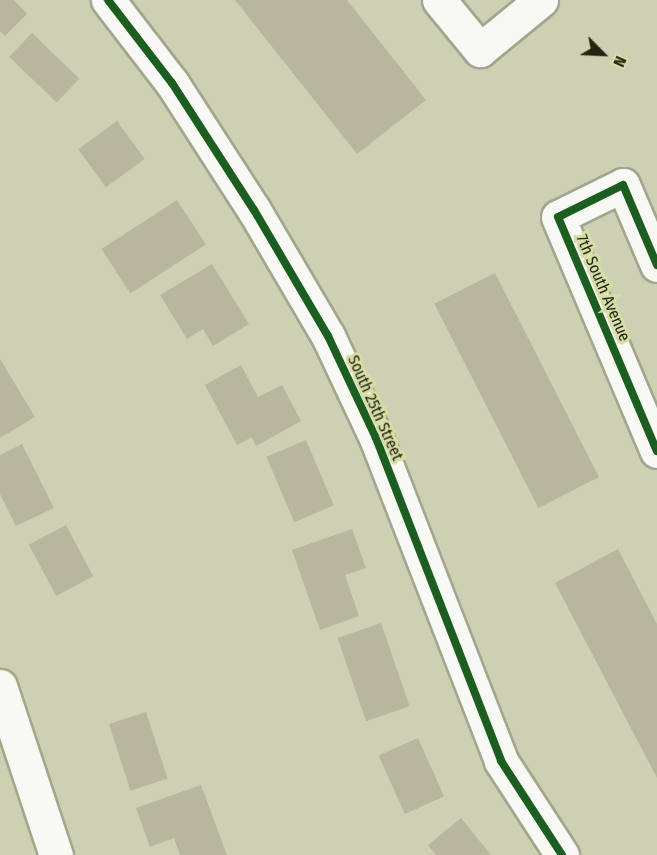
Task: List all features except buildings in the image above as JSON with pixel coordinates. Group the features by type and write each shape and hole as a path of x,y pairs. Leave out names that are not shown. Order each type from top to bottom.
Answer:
{"street":[{"name":"South 25th Street","path":"108,0 185,102 255,210 328,336 376,438 501,761 562,855"},
{"path":"439,0 480,50 541,0"},
{"name":"7th South Avenue","path":"657,265 622,185 558,217 657,451"},
{"path":"0,686 56,855"}],"cycle path":[{"path":"108,0 172,83 254,210 328,336 376,438 501,761 562,855"},
{"path":"657,265 623,185 558,217 657,451"}]}
